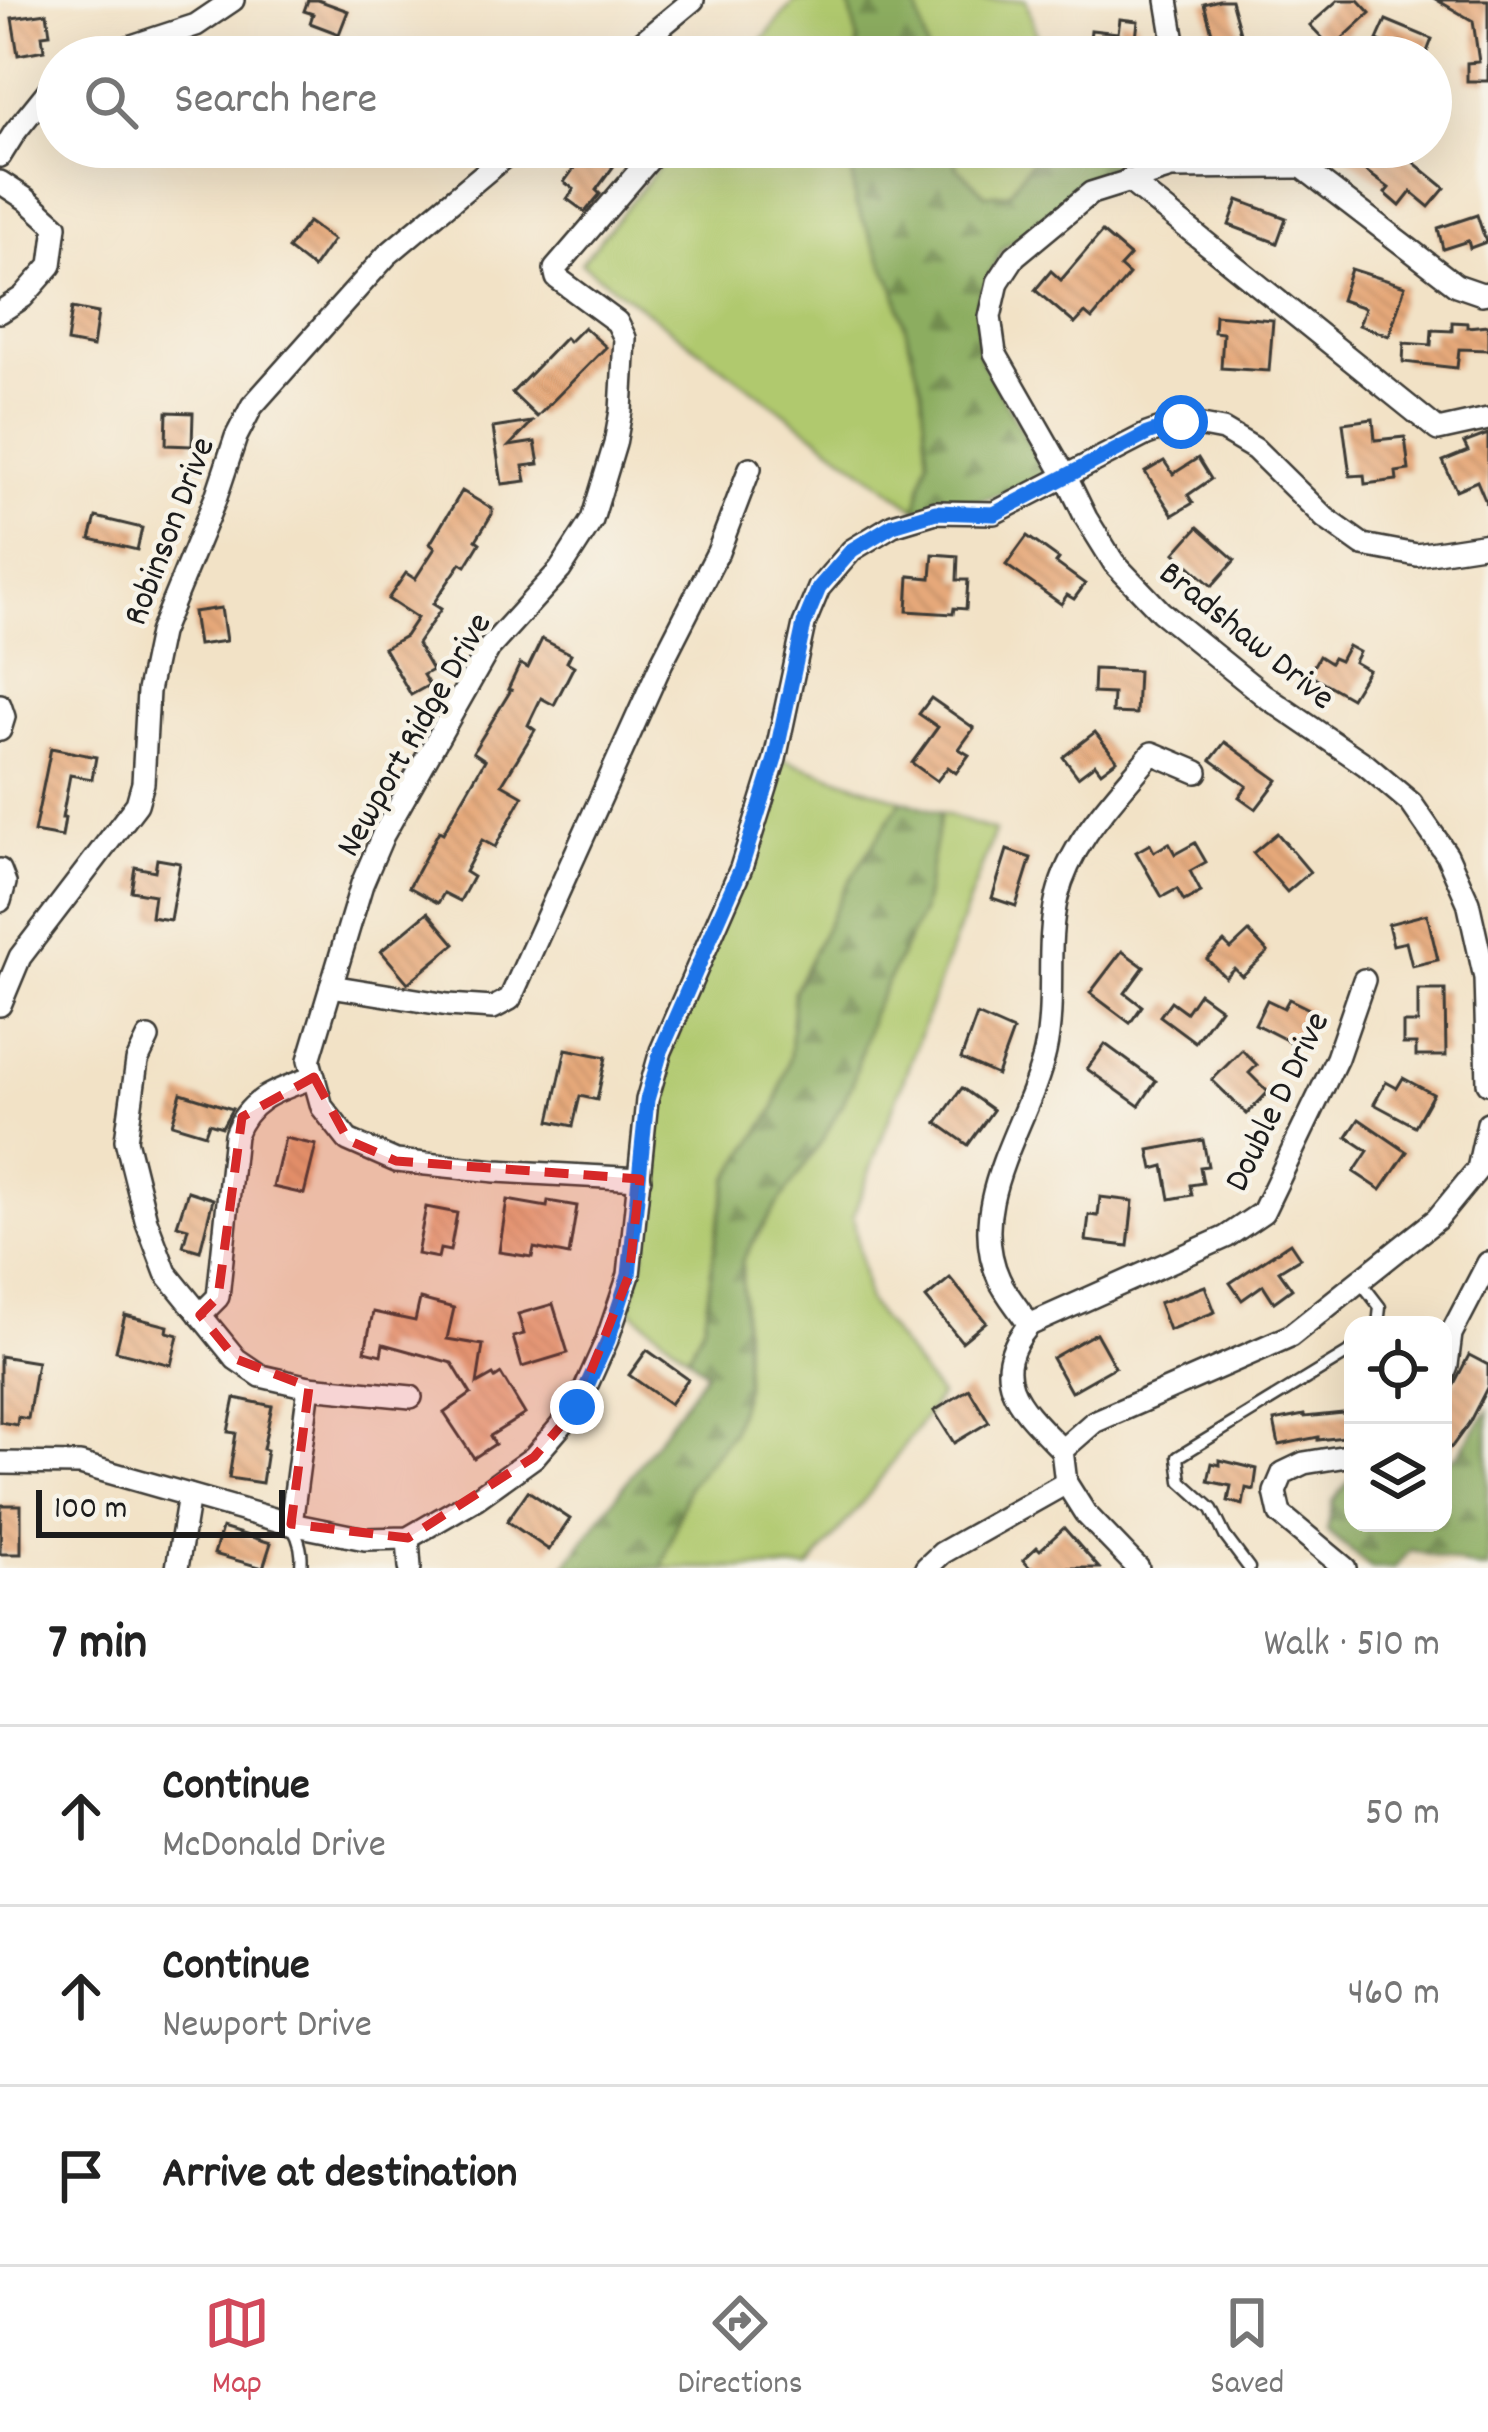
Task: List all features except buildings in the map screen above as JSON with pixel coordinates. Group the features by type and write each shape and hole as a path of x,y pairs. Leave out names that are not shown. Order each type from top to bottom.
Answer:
{"street":[{"path":"162,36 196,25 233,0"},
{"path":"655,36 693,0"},
{"path":"1167,0 1173,36"},
{"path":"0,156 36,106"},
{"name":"Robinson Drive","path":"0,1005 20,957 137,804 143,783 148,691 160,633 252,406 387,255 491,168"},
{"name":"Newport Ridge Drive","path":"314,1077 309,1060 362,884 383,835 489,648 560,570 592,520 621,411 625,338 616,322 556,278 555,269 641,168"},
{"name":"Bradshaw Drive","path":"1236,168 1171,169 1091,193 1015,256 998,282 990,317 995,353 1114,563 1161,612 1265,696 1366,765 1411,803 1447,855 1468,902 1485,978 1488,1083"},
{"path":"1301,168 1456,285 1488,292"},
{"path":"1127,180 1438,430 1488,419"},
{"path":"0,182 56,226 51,265 23,297 0,312"},
{"path":"0,1463 80,1465 290,1524 365,1539 408,1538 477,1498 534,1457 577,1407 608,1340 629,1275 647,1100 661,1051 741,868 775,759 804,624 819,588 852,550 893,525 936,512 994,514 1147,434 1181,422 1223,430 1256,449 1325,518 1363,544 1417,555 1488,544"},
{"path":"331,986 448,1005 493,1008 510,999 662,662 718,552 749,468"},
{"path":"0,705 4,717 0,730"},
{"path":"1138,1568 1085,1513 1066,1483 1062,1450 1020,1406 1008,1375 1013,1344 1030,1325 998,1279 988,1234 993,1194 1044,1056 1057,896 1079,843 1152,753 1197,772"},
{"path":"0,870 5,883 0,901"},
{"name":"Double D Drive","path":"1030,1325 1226,1237 1262,1212 1337,1058 1364,980"},
{"path":"148,1038 137,1061 126,1140 146,1220 166,1273 236,1359 261,1376 309,1388 411,1397"},
{"path":"200,1315 218,1297 235,1135 242,1117 268,1094 314,1077 322,1107 348,1140 396,1161 496,1172 640,1179"},
{"path":"1062,1450 1094,1422 1291,1336 1437,1219 1483,1170 1488,1124"},
{"path":"1452,1332 1488,1263"},
{"path":"290,1524 309,1388"},
{"path":"1344,1456 1304,1462 1283,1474 1276,1492 1280,1514 1345,1568"},
{"path":"926,1568 942,1552 1066,1483"},
{"path":"177,1568 189,1495"},
{"path":"408,1538 410,1568"}],"lane":[{"path":"1360,1281 1380,1307 1379,1316"},
{"path":"1250,1568 1225,1536 1212,1509 1181,1481 1178,1457 1344,1356"},
{"path":"290,1524 298,1538 301,1568"}],"highlighted area":[{"path":"314,1077 348,1140 396,1161 640,1179 629,1275 577,1407 534,1457 408,1538 291,1524 309,1387 236,1359 200,1315 218,1297 242,1117"}],"green space":[{"path":"795,0 848,0 857,36 766,36"},
{"path":"848,0 915,0 924,36 857,36"},
{"path":"915,0 1026,0 1037,36 924,36"},
{"path":"658,168 852,168 855,203 895,289 922,389 928,458 916,509 581,263"},
{"path":"852,168 958,168 986,195 1009,193 1026,168 1108,168 1002,250 978,300 980,358 1046,473 983,500 916,509 928,458 922,389 895,289 855,203"},
{"path":"958,168 1026,168 1009,193 986,195"},
{"path":"783,759 902,800 845,889 794,991 790,1055 775,1108 728,1179 704,1323 688,1356 629,1309 644,1254 651,1132 666,1061"},
{"path":"902,800 941,813 922,912 872,1013 852,1085 824,1138 742,1261 745,1386 732,1432 688,1487 662,1568 564,1568 706,1372 688,1356 704,1323 729,1179 775,1108 790,1055 794,991 845,888"},
{"path":"941,813 995,831 853,1216 868,1302 940,1396 809,1568 662,1568 688,1487 732,1432 745,1387 742,1261 852,1085 872,1013 922,912"},
{"path":"1488,1410 1488,1568 1411,1550 1394,1568 1372,1568 1327,1531 1333,1501 1344,1487 1344,1532 1452,1532 1452,1458"}],"route":[{"path":"577,1407 608,1340 629,1275 647,1100 661,1051 741,868 775,759 804,624 819,588 852,550 893,525 936,512 994,514 1147,434 1181,422"}]}
